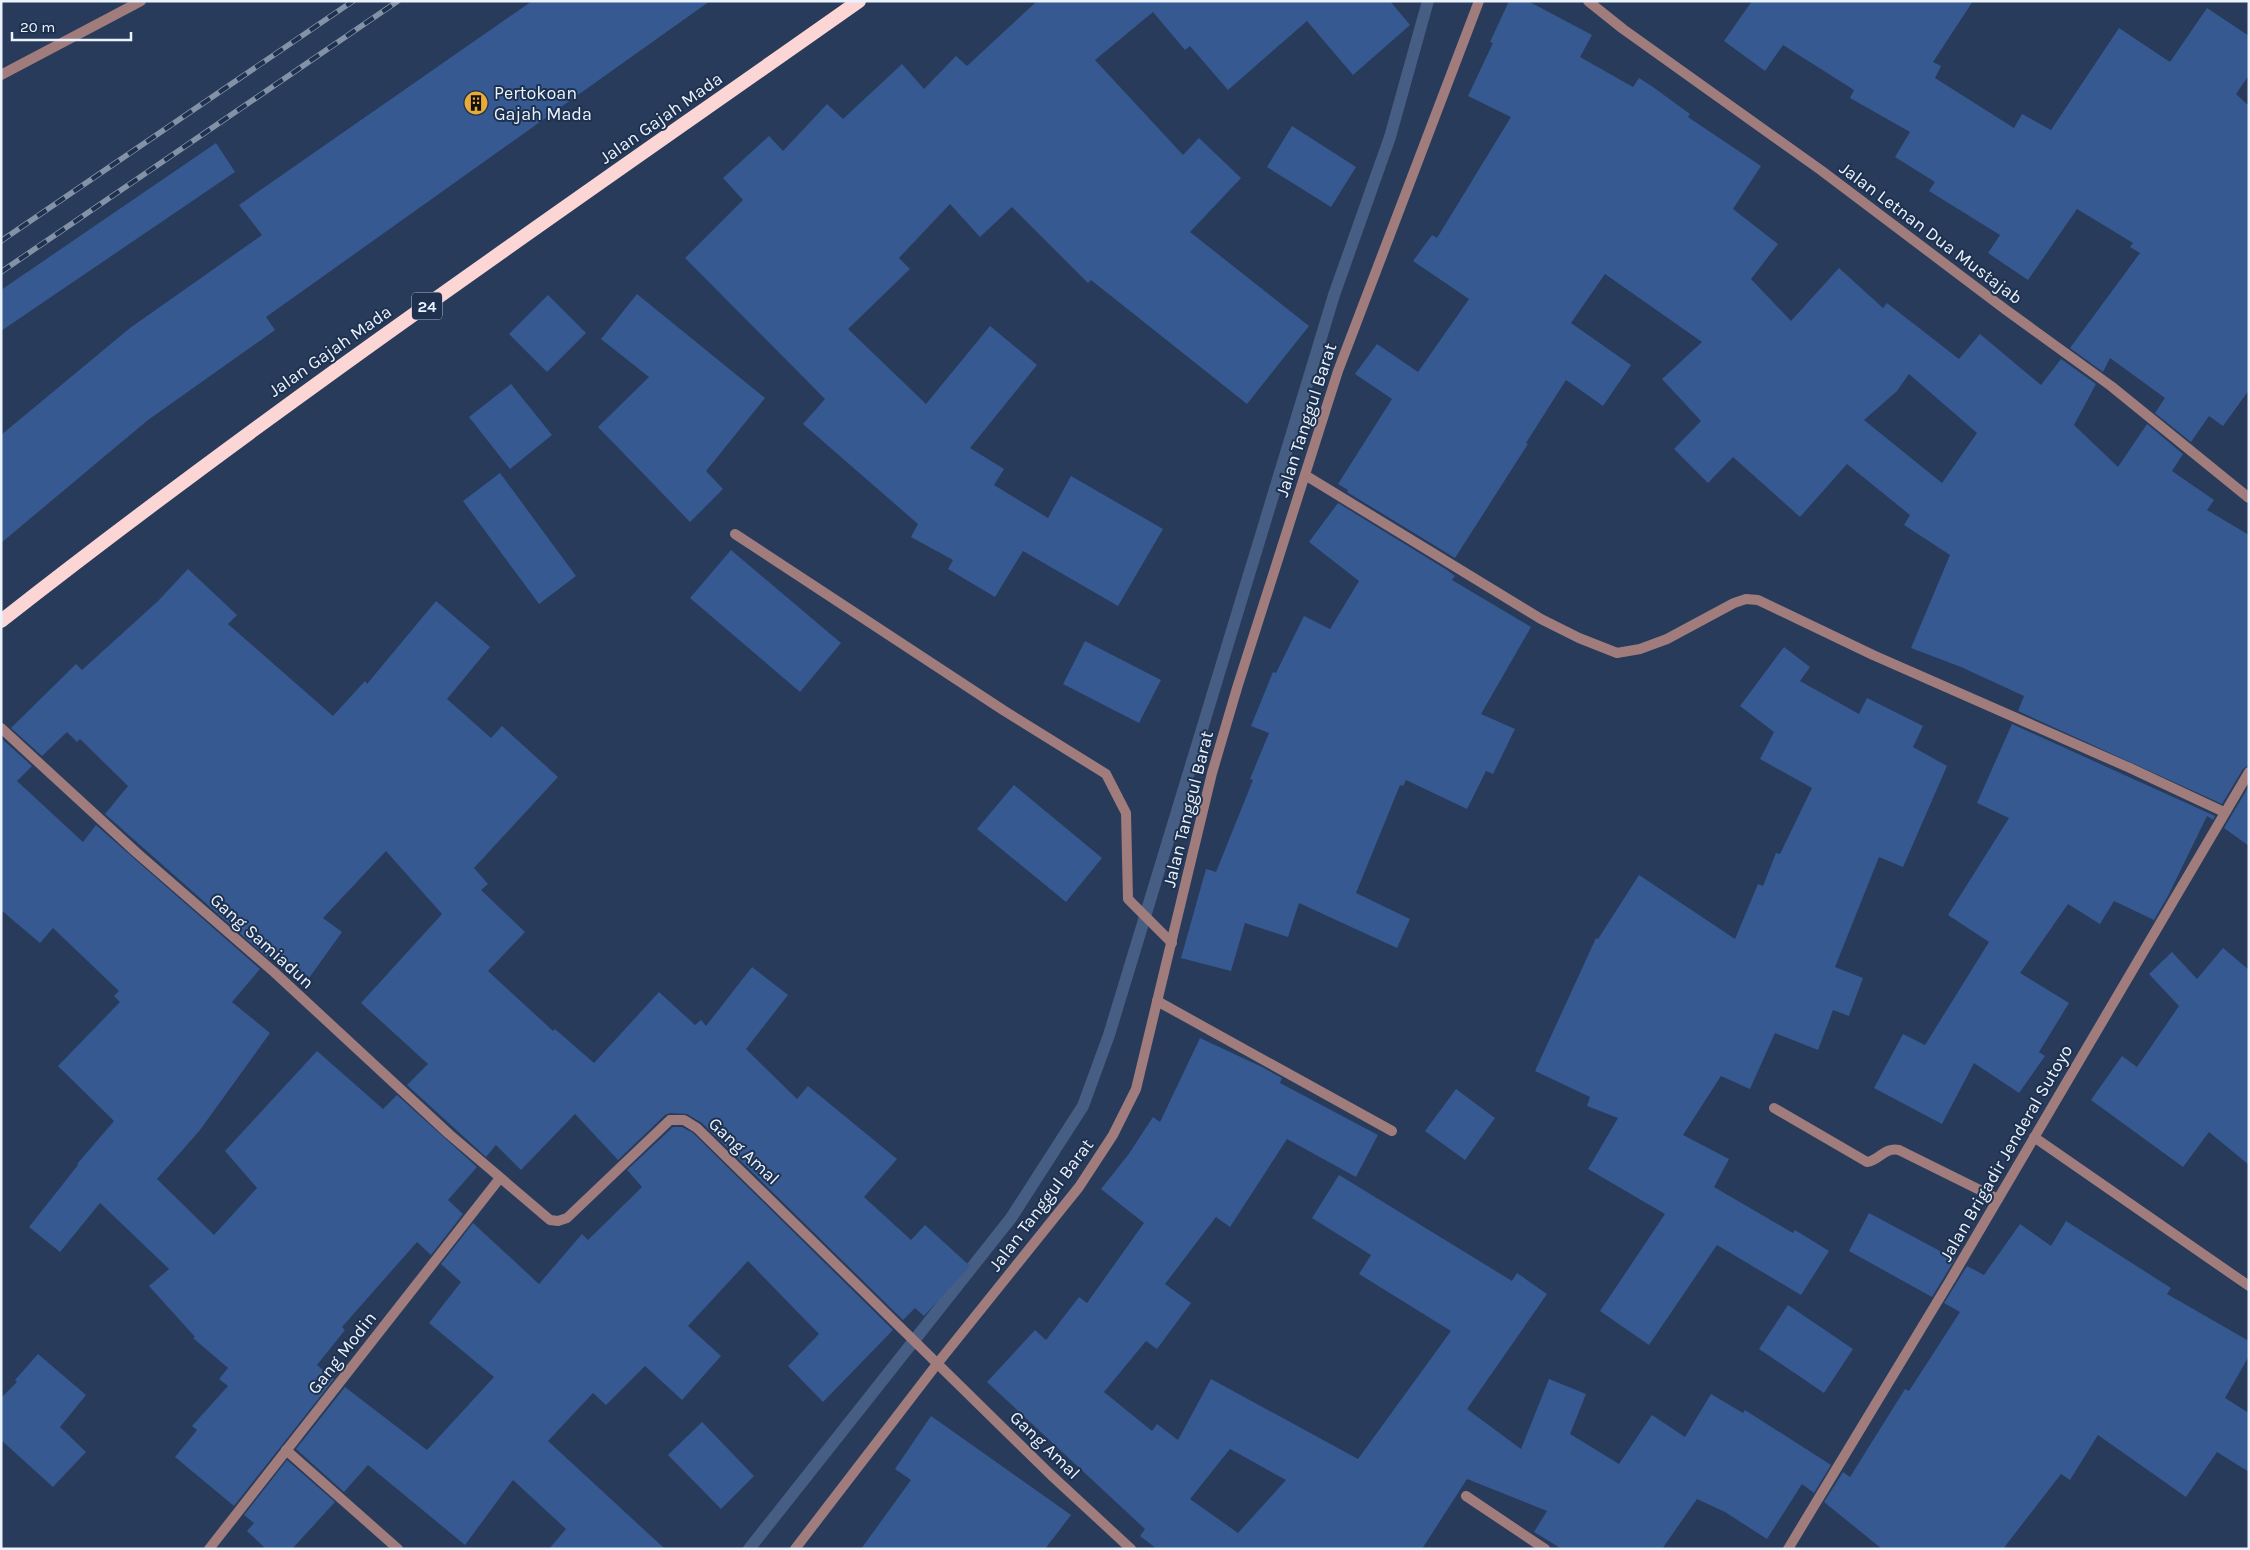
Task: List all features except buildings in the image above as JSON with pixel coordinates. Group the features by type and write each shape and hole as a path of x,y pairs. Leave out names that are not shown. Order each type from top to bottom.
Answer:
{"highway":[{"name":"Jalan Gajah Mada","path":"1,621 101,543 281,408 859,1"}],"street":[{"path":"1,75 141,1"},
{"name":"Jalan Tanggul Barat","path":"795,1549 934,1360 1079,1187 1113,1135 1136,1089 1212,773 1236,688 1338,371 1479,1"},
{"name":"Jalan Letnan Dua Mustajab","path":"1588,1 1623,29 1822,171 1998,305 2111,386 2249,498"},
{"path":"1305,475 1541,618 1579,638 1617,654 1640,649 1667,639 1734,603 1746,599 1758,600 1873,656 2121,764 2224,812"},
{"path":"735,534 1003,710 1106,774 1126,813 1128,899 1172,943"},
{"name":"Gang Samiadun","path":"1,728 136,853 274,972 448,1134 500,1178"},
{"name":"Jalan Brigadir Jenderal Sutoyo","path":"1788,1549 1998,1199 2249,772"},
{"path":"1157,1001 1392,1131"},
{"path":"1774,1108 1867,1162 1874,1160 1887,1150 1899,1150 1998,1199"},
{"name":"Gang Amal","path":"500,1178 550,1220 558,1221 567,1218 670,1120 684,1120 697,1128 908,1332 1051,1475 1131,1549"},
{"path":"2034,1137 2249,1286"},
{"name":"Gang Modin","path":"209,1549 500,1178"},
{"path":"286,1450 398,1549"},
{"path":"1466,1496 1545,1549"}],"waterway":[{"path":"749,1549 1011,1218 1083,1106 1109,1035 1334,295 1390,137 1428,1"}],"railway":[{"path":"1,241 353,1"},
{"path":"1,272 398,1"}],"place":[{"name":"Pertokoan Gajah Mada","path":"476,103"}]}
